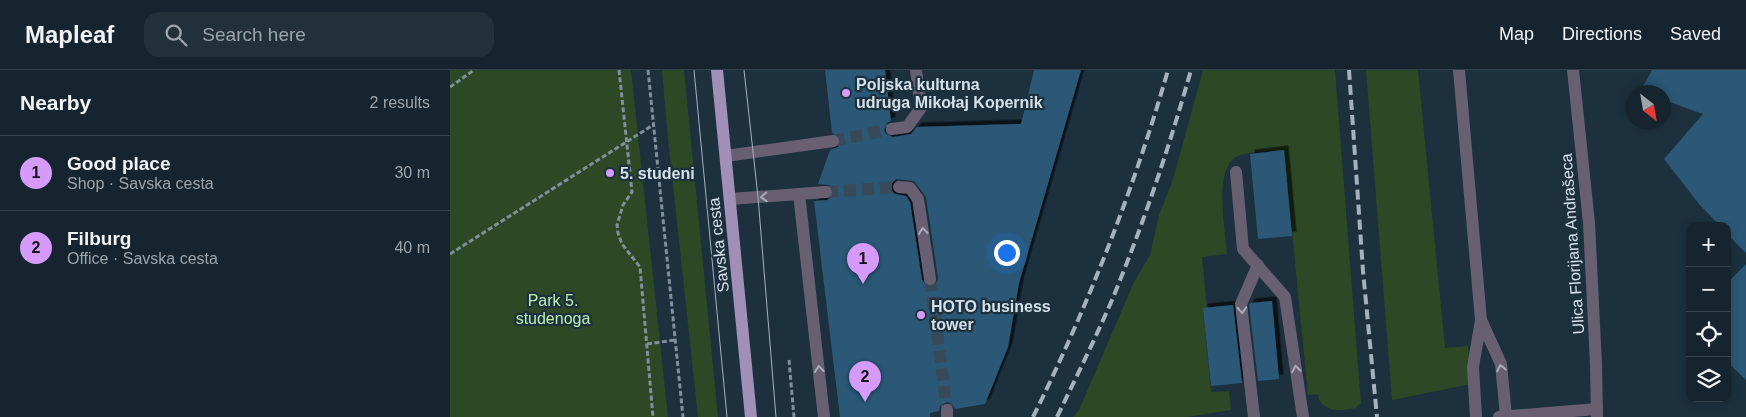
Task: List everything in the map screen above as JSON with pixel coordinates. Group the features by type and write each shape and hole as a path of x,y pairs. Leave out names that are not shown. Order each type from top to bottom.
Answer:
{"main road":[{"name":"Savska cesta","path":"717,70 752,417"}],"street":[{"path":"892,129 907,127 921,108 916,70"},
{"path":"1459,70 1481,320 1473,367 1476,417"},
{"name":"Ulica Florijana Andrašeca","path":"1573,70 1589,223 1597,413"},
{"path":"726,156 833,141"},
{"path":"1236,172 1243,249 1285,297 1303,417"},
{"path":"899,187 910,188 918,199 930,279"},
{"path":"730,199 826,192"},
{"path":"799,194 824,417"},
{"path":"1254,417 1241,304 1258,265"},
{"path":"1481,320 1501,364 1506,416"},
{"path":"1500,417 1597,413"}],"path":[{"path":"450,86 474,70"},
{"path":"620,70 632,192 623,205 617,225 622,244 633,261 640,267 653,417"},
{"path":"648,70 683,417"},
{"path":"450,254 653,125"},
{"path":"647,344 675,340"}],"green space":[{"name":"Park 5. studenoga","path":"450,70 631,70 668,417 450,417"},
{"path":"662,70 684,70 718,417 698,417"},
{"path":"1203,70 1335,70 1361,404 1356,408 1331,409 1319,400 1318,394 1308,395 1284,150 1243,154 1230,162 1225,173 1222,201 1227,254 1202,257 1207,308 1203,308 1211,392 1229,391 1231,410 1187,417 1073,417 1079,410 1134,282 1150,255 1159,215 1173,179"},
{"path":"1366,70 1418,70 1445,348 1468,346 1471,384 1392,400"}],"building":[{"name":"HOTO business tower","path":"825,70 885,70 891,121 887,123 884,130 886,134 893,137 911,134 917,127 1021,124 1034,70 1081,70 1019,283 1008,347 985,404 955,409 951,403 947,402 940,406 939,411 930,413 930,417 840,417 814,201 827,200 833,195 834,191 830,185 818,184 830,150 838,147 841,140 839,136 832,133","holes":["896,179 914,181 926,197 938,278 932,287 927,286 922,280 910,202 906,196 895,194 891,190 892,183"]},
{"path":"1652,70 1746,70 1746,253 1731,238 1731,222 1716,222 1699,204 1664,159 1703,114 1671,103 1671,85 1644,85"},
{"path":"1284,150 1292,236 1258,239 1250,154"},
{"path":"1746,264 1746,380 1731,366 1731,279"},
{"path":"1272,301 1279,379 1258,381 1249,305 1250,303"},
{"path":"1233,305 1242,383 1211,386 1203,308"}],"tunnel":[{"path":"833,141 892,129"},
{"path":"826,192 899,187"},
{"path":"930,279 947,410"}],"tram line":[{"path":"694,70 727,417"},
{"path":"744,70 758,197 776,417"}],"railway":[{"path":"1033,417 1073,333 1108,247 1155,115 1168,70"},
{"path":"1057,417 1099,329 1123,272 1155,186 1191,70"},
{"path":"1349,70 1363,271 1377,417"}],"place":[{"name":"Poljska kulturna udruga Mikołaj Kopernik","path":"846,93"},
{"name":"5. studeni","path":"610,173"},
{"name":"Good place","path":"863,284"},
{"name":"HOTO business tower","path":"921,315"},
{"name":"Filburg","path":"865,402"}]}
